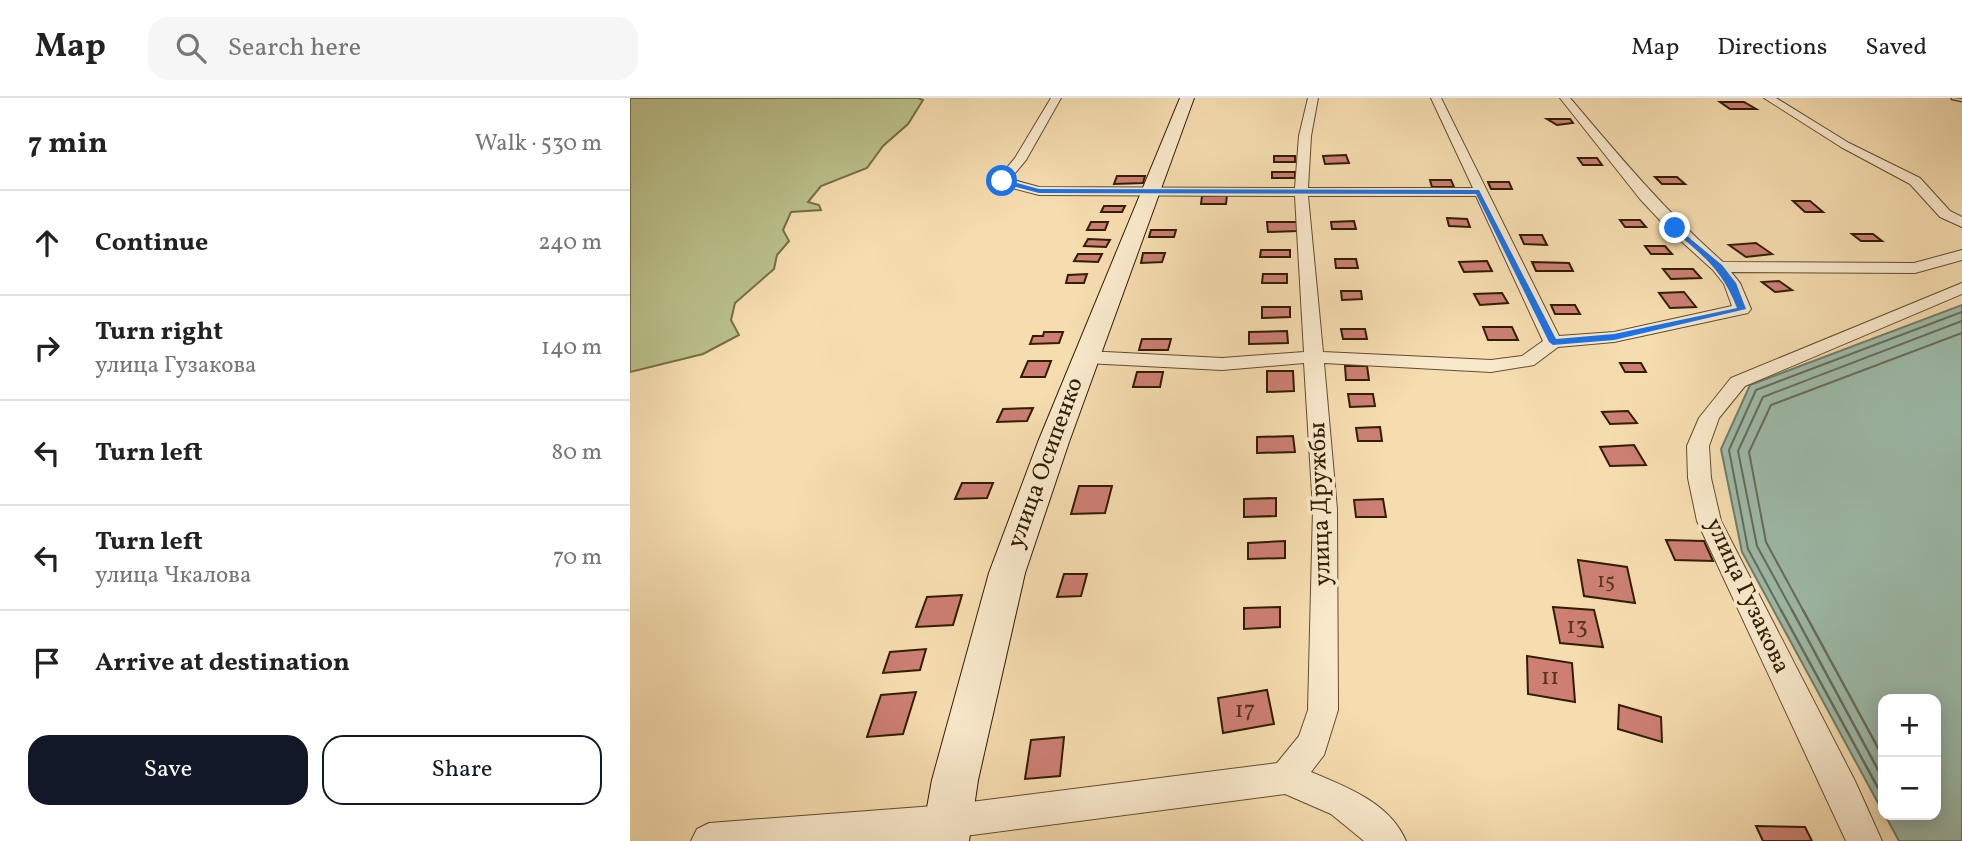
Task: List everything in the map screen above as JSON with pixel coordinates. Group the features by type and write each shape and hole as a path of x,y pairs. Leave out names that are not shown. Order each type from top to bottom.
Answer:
{"main road":[{"name":"улица Осипенко","path":"946,831 1011,560 1086,357 1154,190 1187,98"}],"street":[{"path":"1056,98 1020,160 1002,181 1039,191 1479,192"},
{"name":"улица Дружбы","path":"1286,778 1313,744 1323,710 1325,509 1301,190 1305,136 1313,98"},
{"path":"1436,98 1553,342"},
{"path":"1086,357 1222,364 1314,357 1491,366 1527,361 1553,342 1614,337 1742,309 1732,283 1719,267 1675,228 1645,196 1566,98"},
{"path":"1769,98 1844,145 1914,180 1945,214 1962,223"},
{"path":"1719,267 1916,268 1962,255"},
{"name":"улица Гузакова","path":"1864,841 1709,521 1698,474 1696,451 1703,427 1719,402 1738,382 1962,288"},
{"path":"709,841 946,831 1286,778 1343,802 1386,836 1388,841"}],"lane":[{"path":"1954,98 1962,100"}],"green space":[{"path":"630,98 923,100 908,124 883,146 867,168 821,186 808,202 819,205 821,210 791,212 783,230 789,241 777,255 774,269 735,303 731,320 739,335 703,354 630,372"}],"water":[{"path":"1962,305 1962,841 1899,841 1888,820 1941,820 1941,694 1878,694 1878,803 1742,552 1721,449 1750,385"}],"building":[{"path":"1720,102 1744,102 1756,109 1730,109"},
{"path":"1547,119 1570,119 1573,123 1557,125"},
{"path":"1346,155 1349,163 1325,164 1323,156"},
{"path":"1274,156 1295,156 1295,162 1274,162"},
{"path":"1578,158 1597,158 1602,165 1583,165"},
{"path":"1272,172 1295,172 1295,178 1272,178"},
{"path":"1117,176 1145,176 1143,183 1114,184"},
{"path":"1655,177 1677,177 1685,184 1662,184"},
{"path":"1430,180 1451,180 1454,187 1432,187"},
{"path":"1488,182 1509,182 1512,189 1491,189"},
{"path":"1227,195 1226,204 1201,204 1202,196"},
{"path":"1793,201 1810,201 1823,212 1805,212"},
{"path":"1104,206 1125,206 1122,212 1101,212"},
{"path":"1447,218 1467,219 1470,227 1449,226"},
{"path":"1620,220 1640,220 1646,227 1625,227"},
{"path":"1354,221 1356,229 1332,229 1331,222"},
{"path":"1091,222 1108,222 1105,230 1087,230"},
{"path":"1267,222 1297,222 1298,231 1268,232"},
{"path":"1151,230 1176,230 1174,237 1149,237"},
{"path":"1852,234 1873,234 1882,241 1861,241"},
{"path":"1520,235 1542,235 1547,245 1524,244"},
{"path":"1088,239 1110,240 1106,247 1084,246"},
{"path":"1756,243 1772,254 1746,257 1729,245"},
{"path":"1645,246 1665,246 1672,254 1651,254"},
{"path":"1261,250 1290,250 1290,257 1260,257"},
{"path":"1143,253 1165,253 1162,262 1141,263"},
{"path":"1078,254 1102,254 1098,262 1074,261"},
{"path":"1335,259 1356,259 1358,268 1336,268"},
{"path":"1487,261 1492,271 1464,272 1459,262"},
{"path":"1532,262 1569,263 1573,271 1536,271"},
{"path":"1663,269 1693,269 1701,278 1671,279"},
{"path":"1087,274 1084,283 1066,283 1068,275"},
{"path":"1263,274 1287,274 1287,283 1262,283"},
{"path":"1779,281 1792,290 1775,292 1762,282"},
{"path":"1341,291 1361,291 1362,299 1342,300"},
{"path":"1684,292 1696,307 1670,308 1659,293"},
{"path":"1502,293 1508,303 1480,305 1474,294"},
{"path":"1551,305 1575,305 1580,314 1555,314"},
{"path":"1262,307 1290,307 1290,317 1262,318"},
{"path":"1483,327 1512,327 1518,340 1488,340"},
{"path":"1341,329 1365,329 1367,339 1343,339"},
{"path":"1287,331 1288,343 1249,344 1249,332"},
{"path":"1044,332 1063,332 1059,343 1030,344 1033,336 1043,336"},
{"path":"1142,339 1171,339 1168,350 1139,350"},
{"path":"1028,361 1051,361 1045,377 1021,377"},
{"path":"1620,363 1641,363 1646,372 1625,372"},
{"path":"1345,366 1367,366 1369,380 1346,380"},
{"path":"1267,371 1293,371 1294,391 1267,392"},
{"path":"1137,372 1163,372 1160,387 1133,387"},
{"path":"1348,394 1373,394 1375,406 1350,407"},
{"path":"1033,408 1027,421 997,422 1003,409"},
{"path":"1628,411 1637,423 1610,424 1602,412"},
{"path":"1380,427 1382,441 1358,441 1356,428"},
{"path":"1293,436 1295,452 1257,453 1257,437"},
{"path":"1634,445 1646,465 1610,466 1600,447"},
{"path":"962,483 993,483 987,498 955,499"},
{"path":"1079,486 1112,486 1105,513 1071,514"},
{"path":"1276,498 1276,516 1244,517 1244,499"},
{"path":"1383,499 1386,517 1356,517 1354,500"},
{"path":"1666,540 1704,541 1713,561 1675,560"},
{"path":"1285,541 1285,558 1248,559 1248,543"},
{"path":"1578,560 1627,567 1635,603 1584,596"},
{"path":"1064,574 1087,574 1081,596 1057,597"},
{"path":"962,595 953,625 916,627 927,597"},
{"path":"1280,607 1280,627 1244,629 1244,608"},
{"path":"1553,607 1594,610 1603,647 1560,643"},
{"path":"926,649 920,670 883,673 890,652"},
{"path":"1527,656 1572,663 1575,702 1528,694"},
{"path":"1267,690 1274,724 1223,733 1218,698"},
{"path":"916,692 903,734 867,737 881,695"},
{"path":"1619,705 1661,717 1662,742 1618,729"},
{"path":"1064,737 1060,776 1025,779 1031,740"},
{"path":"1756,826 1805,827 1812,841 1763,841"}],"route":[{"path":"1002,181 1039,191 1479,192 1553,342 1614,337 1742,309 1732,283 1719,267 1675,228"}]}
